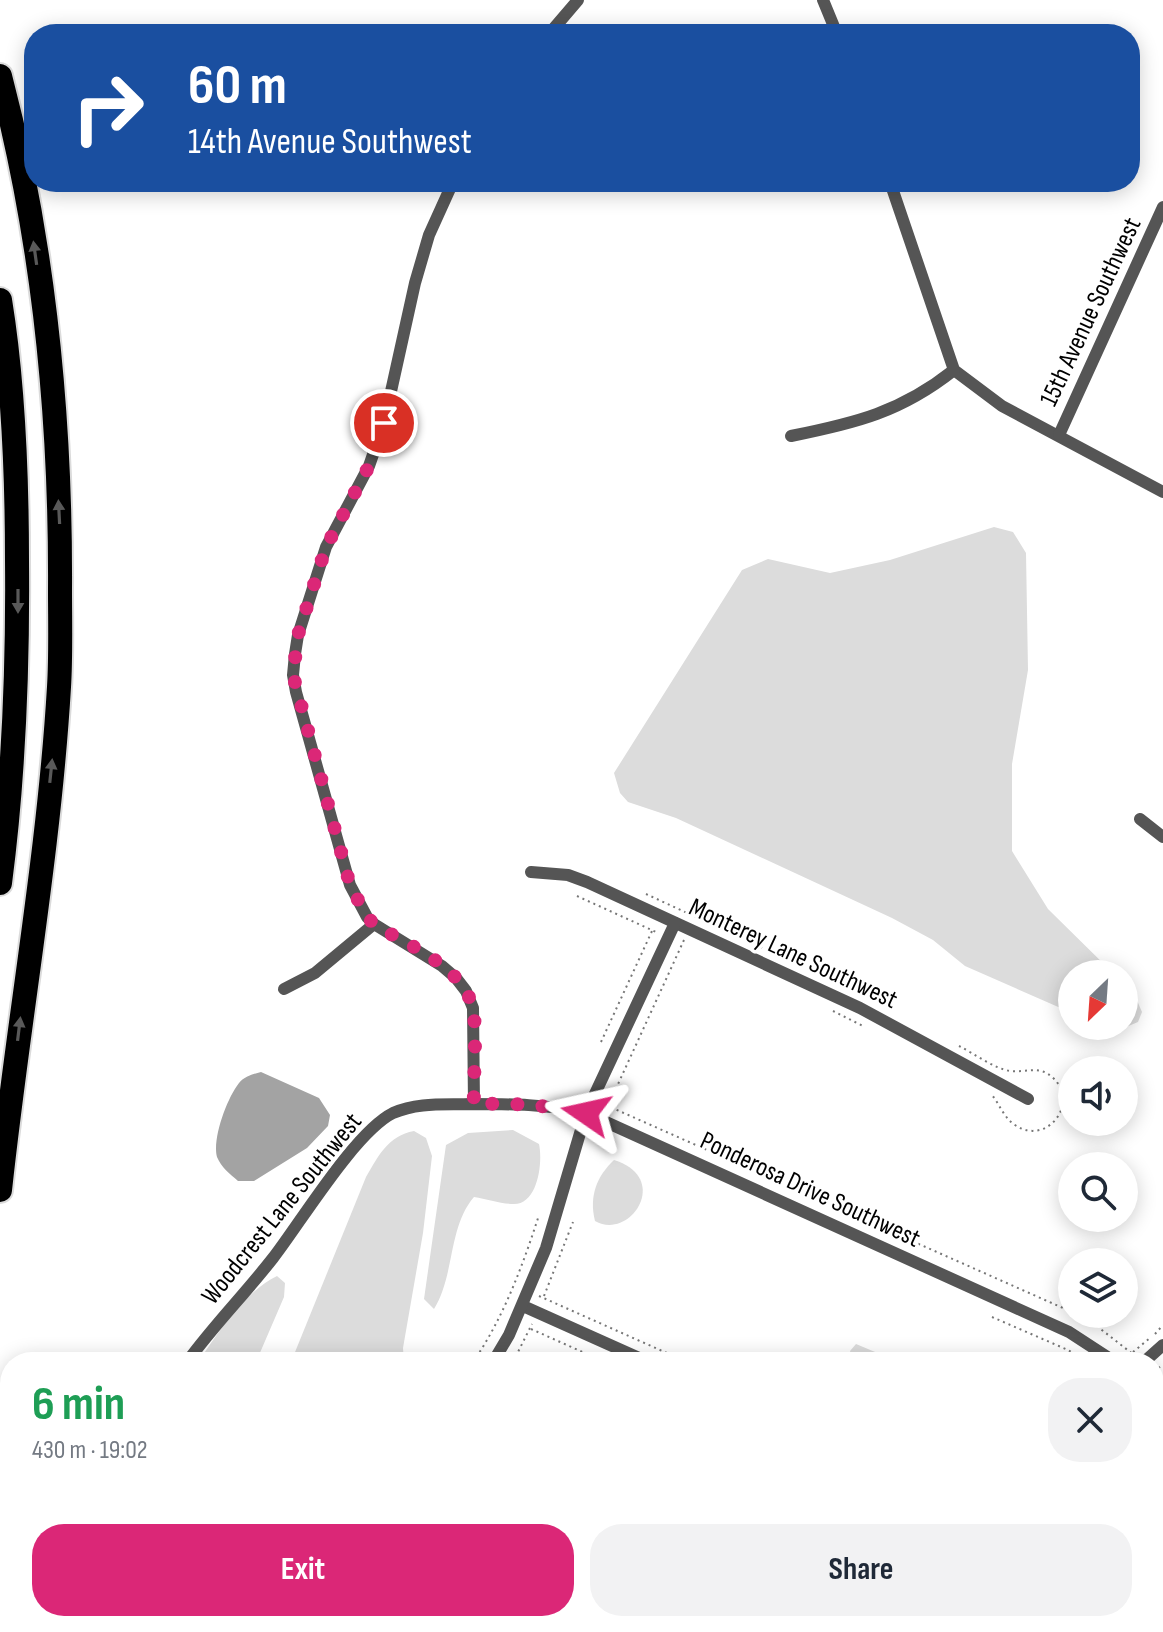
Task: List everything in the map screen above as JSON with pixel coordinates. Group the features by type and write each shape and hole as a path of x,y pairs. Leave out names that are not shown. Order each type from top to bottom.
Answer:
{"highway":[{"path":"0,76 24,187"},
{"path":"0,1190 44,840 59,686 60,563 53,401 42,299 25,192"},
{"path":"0,300 17,470 18,610 12,763 0,883"}],"street":[{"path":"558,24 578,0"},
{"path":"823,0 833,24"},
{"path":"448,192 429,235 415,283 384,423 369,466 326,547 298,635 293,675 350,885 367,917 442,966 466,991 473,1008 474,1104"},
{"path":"893,192 954,370 1002,406 1163,492"},
{"name":"15th Avenue Southwest","path":"1059,435 1163,207"},
{"path":"791,436 858,422 925,392 954,370"},
{"path":"1140,819 1163,837"},
{"name":"Monterey Lane Southwest","path":"531,872 568,875 675,923 860,1008 1028,1099"},
{"path":"498,1352 523,1306 546,1248 586,1113 675,923"},
{"path":"284,989 315,973 374,924"},
{"name":"Woodcrest Lane Southwest","path":"194,1352 272,1259 350,1154 384,1119 427,1104 474,1104"},
{"name":"Ponderosa Drive Southwest","path":"474,1104 554,1106 586,1113 1069,1332 1100,1352"},
{"path":"523,1306 626,1352"}],"path":[{"path":"635,889 687,912"},
{"path":"577,896 652,930 601,1042"},
{"path":"683,942 608,1106 1058,1306"},
{"path":"829,1009 865,1027"},
{"path":"987,1092 994,1097 1008,1120 1022,1129 1040,1131 1058,1117"},
{"path":"479,1352 513,1284 539,1215"},
{"path":"573,1222 543,1297 665,1352"},
{"path":"992,1317 1071,1352"},
{"path":"1099,1328 1132,1352 1163,1325"},
{"path":"518,1352 530,1329 582,1352"}],"shaded area":[{"path":"994,527 1013,532 1026,553 1028,670 1012,764 1012,851 1048,909 1100,960 1058,960 1058,1007 965,966 933,940 892,918 676,818 628,802 620,793 614,773 742,570 768,559 830,573 890,560"},
{"path":"261,1072 319,1098 330,1115 328,1126 307,1148 254,1181 238,1181 217,1157 219,1130 225,1108 239,1083"},
{"path":"513,1130 539,1144 539,1171 534,1190 522,1202 514,1204 474,1197 460,1222 441,1296 434,1309 424,1299 446,1145 468,1133"},
{"path":"414,1131 426,1138 432,1156 403,1352 295,1352 366,1177 380,1154 397,1137"},
{"path":"614,1160 631,1169 640,1180 643,1192 632,1215 608,1225 595,1221 593,1204 598,1180"},
{"path":"277,1276 285,1283 284,1297 260,1352 205,1352 243,1303"},
{"path":"856,1344 875,1352 850,1352"}],"route":[{"path":"384,423 369,466 326,547 298,635 293,675 350,885 374,924 442,966 466,991 473,1008 474,1104 554,1106 586,1113"}]}
